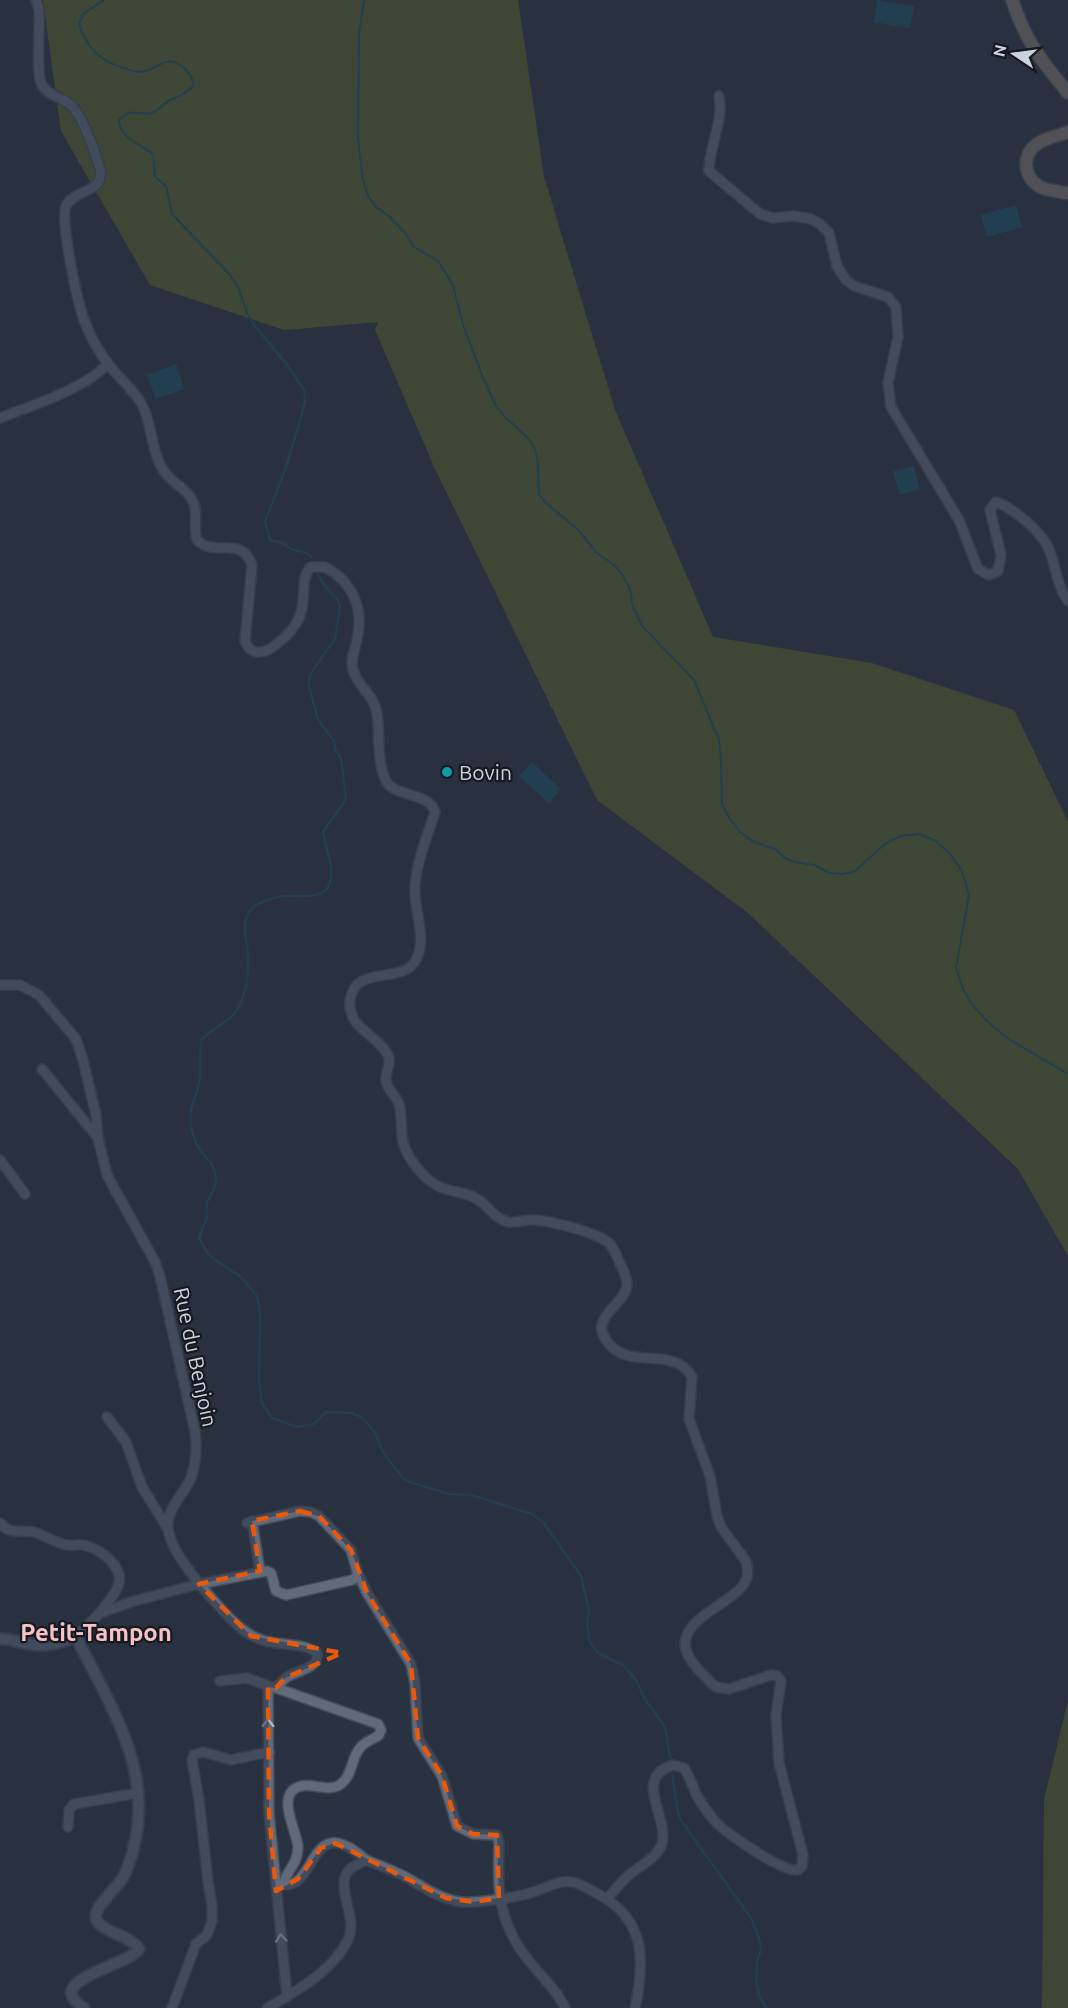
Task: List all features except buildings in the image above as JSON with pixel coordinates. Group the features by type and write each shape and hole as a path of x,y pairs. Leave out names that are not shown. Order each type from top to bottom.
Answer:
{"main road":[{"path":"1011,0 1025,35 1036,54 1068,93"},
{"path":"1068,132 1039,142 1030,150 1025,159 1028,173 1037,185 1044,189 1068,193"}],"street":[{"path":"36,0 39,10 40,80 50,94 65,101 78,114 100,168 98,182 93,188 68,201 63,214 75,286 86,329 108,364 142,405 163,470 172,482 192,498 196,507 197,540 207,546 239,549 249,558 252,565 245,638 248,648 262,652 275,646 291,632 301,612 306,574 311,567 320,566 330,569 347,584 356,598 360,615 352,668 357,679 372,698 377,711 377,744 385,777 393,788 429,802 435,812 423,847 415,889 421,937 417,958 411,967 402,972 392,975 381,974 361,982 354,989 350,998 352,1016 357,1024 388,1055 387,1086 398,1100 402,1136 409,1155 426,1178 439,1187 471,1195 502,1220 509,1222 538,1220 599,1237 610,1245 626,1277 627,1284 622,1298 604,1318 604,1336 611,1346 621,1353 662,1358 685,1368 692,1377 689,1419 710,1476 717,1516 721,1527 746,1561 748,1568 746,1581 742,1587 694,1623 688,1632 687,1652 691,1662 716,1687 729,1689 771,1675 777,1676 781,1681 776,1715 779,1763 803,1855 803,1863 801,1869 792,1871 761,1855 736,1838 715,1821 698,1796 684,1768 673,1765 658,1774 653,1787 663,1834 659,1850 628,1876 607,1899"},
{"path":"719,96 722,110 709,162 709,171 760,214 773,218 793,216 812,219 820,224 829,233 837,266 846,280 854,286 879,292 888,297 896,307 898,337 888,383 891,407 959,520 978,569 989,575 998,571 1000,555 990,510 996,502 1006,505 1025,520 1050,550 1060,588 1068,600"},
{"path":"0,418 81,384 96,376 108,364"},
{"name":"Rue du Benjoin","path":"0,985 20,986 39,995 76,1040 86,1071 107,1175 155,1262 160,1276 196,1444 194,1468 187,1486 171,1511 168,1529"},
{"name":"Rue du Benjoin","path":"42,1070 98,1137"},
{"path":"0,1160 26,1194"},
{"path":"107,1417 126,1442 142,1487 168,1529 174,1546 199,1584 251,1636 271,1643 308,1648 317,1653 314,1665 285,1678 272,1688 269,1813 280,1888 287,1996"},
{"path":"260,1571 250,1522 300,1511 310,1512 320,1516 351,1550 367,1593 411,1664 415,1684 418,1738 442,1776 457,1826 473,1834 497,1835 499,1898 502,1911 526,1958 566,2008"},
{"path":"0,1524 13,1533 33,1532 68,1545 88,1546 115,1564 120,1577 117,1590 76,1637 42,1646 0,1639"},
{"path":"100,1612 199,1584 260,1571 271,1573 276,1591 286,1595 352,1580 359,1576"},
{"path":"76,1637 119,1722 133,1756 138,1793 138,1823 126,1872 118,1886 97,1908 95,1915 99,1923 133,1941 139,1949 132,1958 82,1978 74,1985 73,1998 84,2008"},
{"path":"220,1681 247,1678 378,1724 381,1730 376,1738 364,1743 357,1752 349,1775 342,1784 334,1788 302,1786 291,1792 288,1797 288,1807 298,1851 295,1864 280,1888"},
{"path":"172,2008 196,1944 207,1935 212,1921 199,1800 192,1760 194,1755 202,1752 231,1760 269,1752"},
{"path":"68,1827 69,1810 74,1804 138,1793"},
{"path":"280,1888 291,1885 298,1879 321,1848 329,1843 341,1844 366,1860 402,1875 446,1898 474,1902 528,1894 555,1884 573,1882 607,1899 628,1918 641,1951 641,1982 635,2008"},
{"path":"268,2008 309,1983 330,1966 347,1940 352,1921 344,1882 349,1870 366,1860"}],"highlighted area":[{"path":"300,1511 319,1516 351,1550 367,1593 411,1664 418,1738 442,1776 457,1826 473,1834 497,1835 499,1898 474,1902 446,1898 335,1843 321,1848 298,1879 276,1891 269,1813 268,1687 276,1688 285,1678 342,1653 251,1636 199,1584 260,1571 252,1521"}],"green space":[{"path":"43,0 518,0 544,177 615,410 713,637 872,663 1014,710 1068,822 1068,1256 1018,1169 748,913 597,800 435,469 375,330 378,322 284,330 150,285 61,131"},
{"path":"1068,1701 1068,2008 1042,2008 1044,1799"}],"water":[{"path":"877,0 914,6 910,28 874,22"},
{"path":"1016,205 1022,227 987,237 981,215"},
{"path":"176,364 184,389 156,399 147,375"},
{"path":"914,466 920,489 900,495 893,471"},
{"path":"532,762 561,789 549,803 519,776"}],"waterway":[{"path":"104,0 83,14 79,24 90,46 102,58 136,72 172,62 185,69 193,81 194,85 189,90 168,101 154,112 128,113 119,120 120,127 127,136 153,154 155,177 166,186 172,214 230,275 238,287 254,325 288,366 304,390 305,401 300,421 285,470 265,522 270,540 306,553 312,558"},
{"path":"364,0 359,34 358,138 363,180 368,196 376,207 390,217 406,234 414,247 438,261 453,285 463,325 495,404 504,416 528,438 535,449 539,494 545,502 578,530 598,554 613,564 622,574 630,589 633,607 643,627 694,680 719,740 722,804 730,819 740,832 752,841 775,849 785,858 814,865 830,873 854,872 886,843 901,836 920,834 936,841 950,854 962,871 969,895 956,968 963,989 973,1006 1007,1038 1068,1074"},
{"path":"316,571 324,585 338,600 340,607 335,639 313,670 309,679 309,687 318,719 334,741 335,749 341,759 346,799 323,832 331,866 329,884 322,893 317,895 275,898 253,907 245,922 248,970 243,998 234,1014 202,1039 199,1085 190,1119 196,1143 213,1167 216,1181 207,1203 207,1217 199,1238 207,1252 241,1277 257,1296 260,1313 259,1381 262,1403 272,1418 297,1427 314,1424 326,1412 352,1413 363,1418 375,1433 382,1450 404,1479 449,1494 471,1495 532,1514 543,1522 581,1576 589,1610 587,1624 590,1642 598,1653 623,1665 636,1680 645,1699 665,1727 670,1757"},
{"path":"672,1773 678,1813 682,1822 751,1918 760,1941 761,1949 756,1978 760,1996 766,2008"}],"place":[{"name":"Bovin","path":"447,772"}],"district":[{"name":"Petit-Tampon","path":"96,1632"}]}
